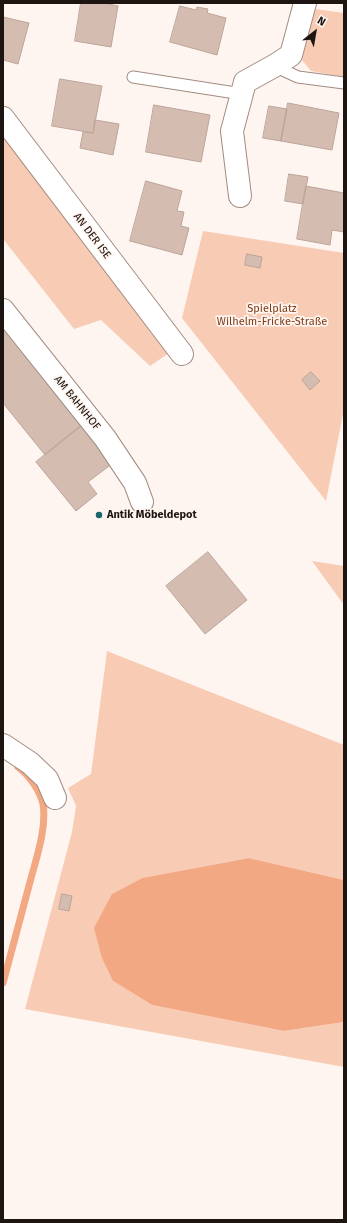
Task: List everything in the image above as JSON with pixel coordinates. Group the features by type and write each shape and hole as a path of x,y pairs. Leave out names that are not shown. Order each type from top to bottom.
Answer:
{"street":[{"path":"240,196 232,131 245,82 274,66 290,55 304,3"},
{"name":"AN DER ISE","path":"3,118 182,354"},
{"name":"AM BAHNHOF","path":"3,310 105,438 135,483 142,502"},
{"path":"3,745 30,763 46,779 55,798"}],"lane":[{"path":"274,66 298,77 344,83"},
{"path":"133,77 242,94"}],"green space":[{"path":"315,9 344,13 344,77 311,71 301,59"},
{"path":"3,136 172,351 150,366 101,320 74,329 3,239"},
{"name":"Spielplatz Wilhelm-Fricke-Straße","path":"203,231 344,253 344,409 326,501 182,318"},
{"path":"312,561 344,566 344,605"},
{"path":"107,651 344,745 344,880 249,858 142,878 112,894 113,981 152,1005 284,1031 344,1022 344,1067 25,1009 72,832 76,806 68,788 91,774"}],"shaded area":[{"path":"249,858 344,880 344,1022 284,1031 152,1005 113,981 102,958 94,928 112,894 142,878"}],"building":[{"path":"81,3 104,3 118,6 111,47 75,41"},
{"path":"180,6 196,10 197,7 208,9 207,13 226,18 217,55 170,42"},
{"path":"3,17 29,23 18,64 3,60"},
{"path":"60,79 102,86 93,133 52,126"},
{"path":"288,103 339,113 332,150 281,141"},
{"path":"154,105 210,115 201,162 146,152"},
{"path":"269,106 287,109 281,141 263,138"},
{"path":"95,120 119,124 113,155 80,148 83,132 93,133"},
{"path":"289,174 308,177 303,204 285,201"},
{"path":"146,181 182,191 177,211 184,212 181,226 189,228 182,255 130,241"},
{"path":"306,186 344,193 344,232 332,230 330,245 297,239"},
{"path":"247,254 262,257 260,268 245,265"},
{"path":"3,327 82,425 45,455 3,403"},
{"path":"311,372 320,381 310,390 302,380"},
{"path":"82,425 113,463 88,482 97,494 76,511 36,462"},
{"path":"208,552 247,600 205,634 166,586"},
{"path":"62,894 72,896 69,911 59,909"}],"waterway":[{"path":"3,983 38,854 44,823 43,804 37,789 30,779 18,767"}],"place":[{"name":"Antik Möbeldepot","path":"99,515"}]}
